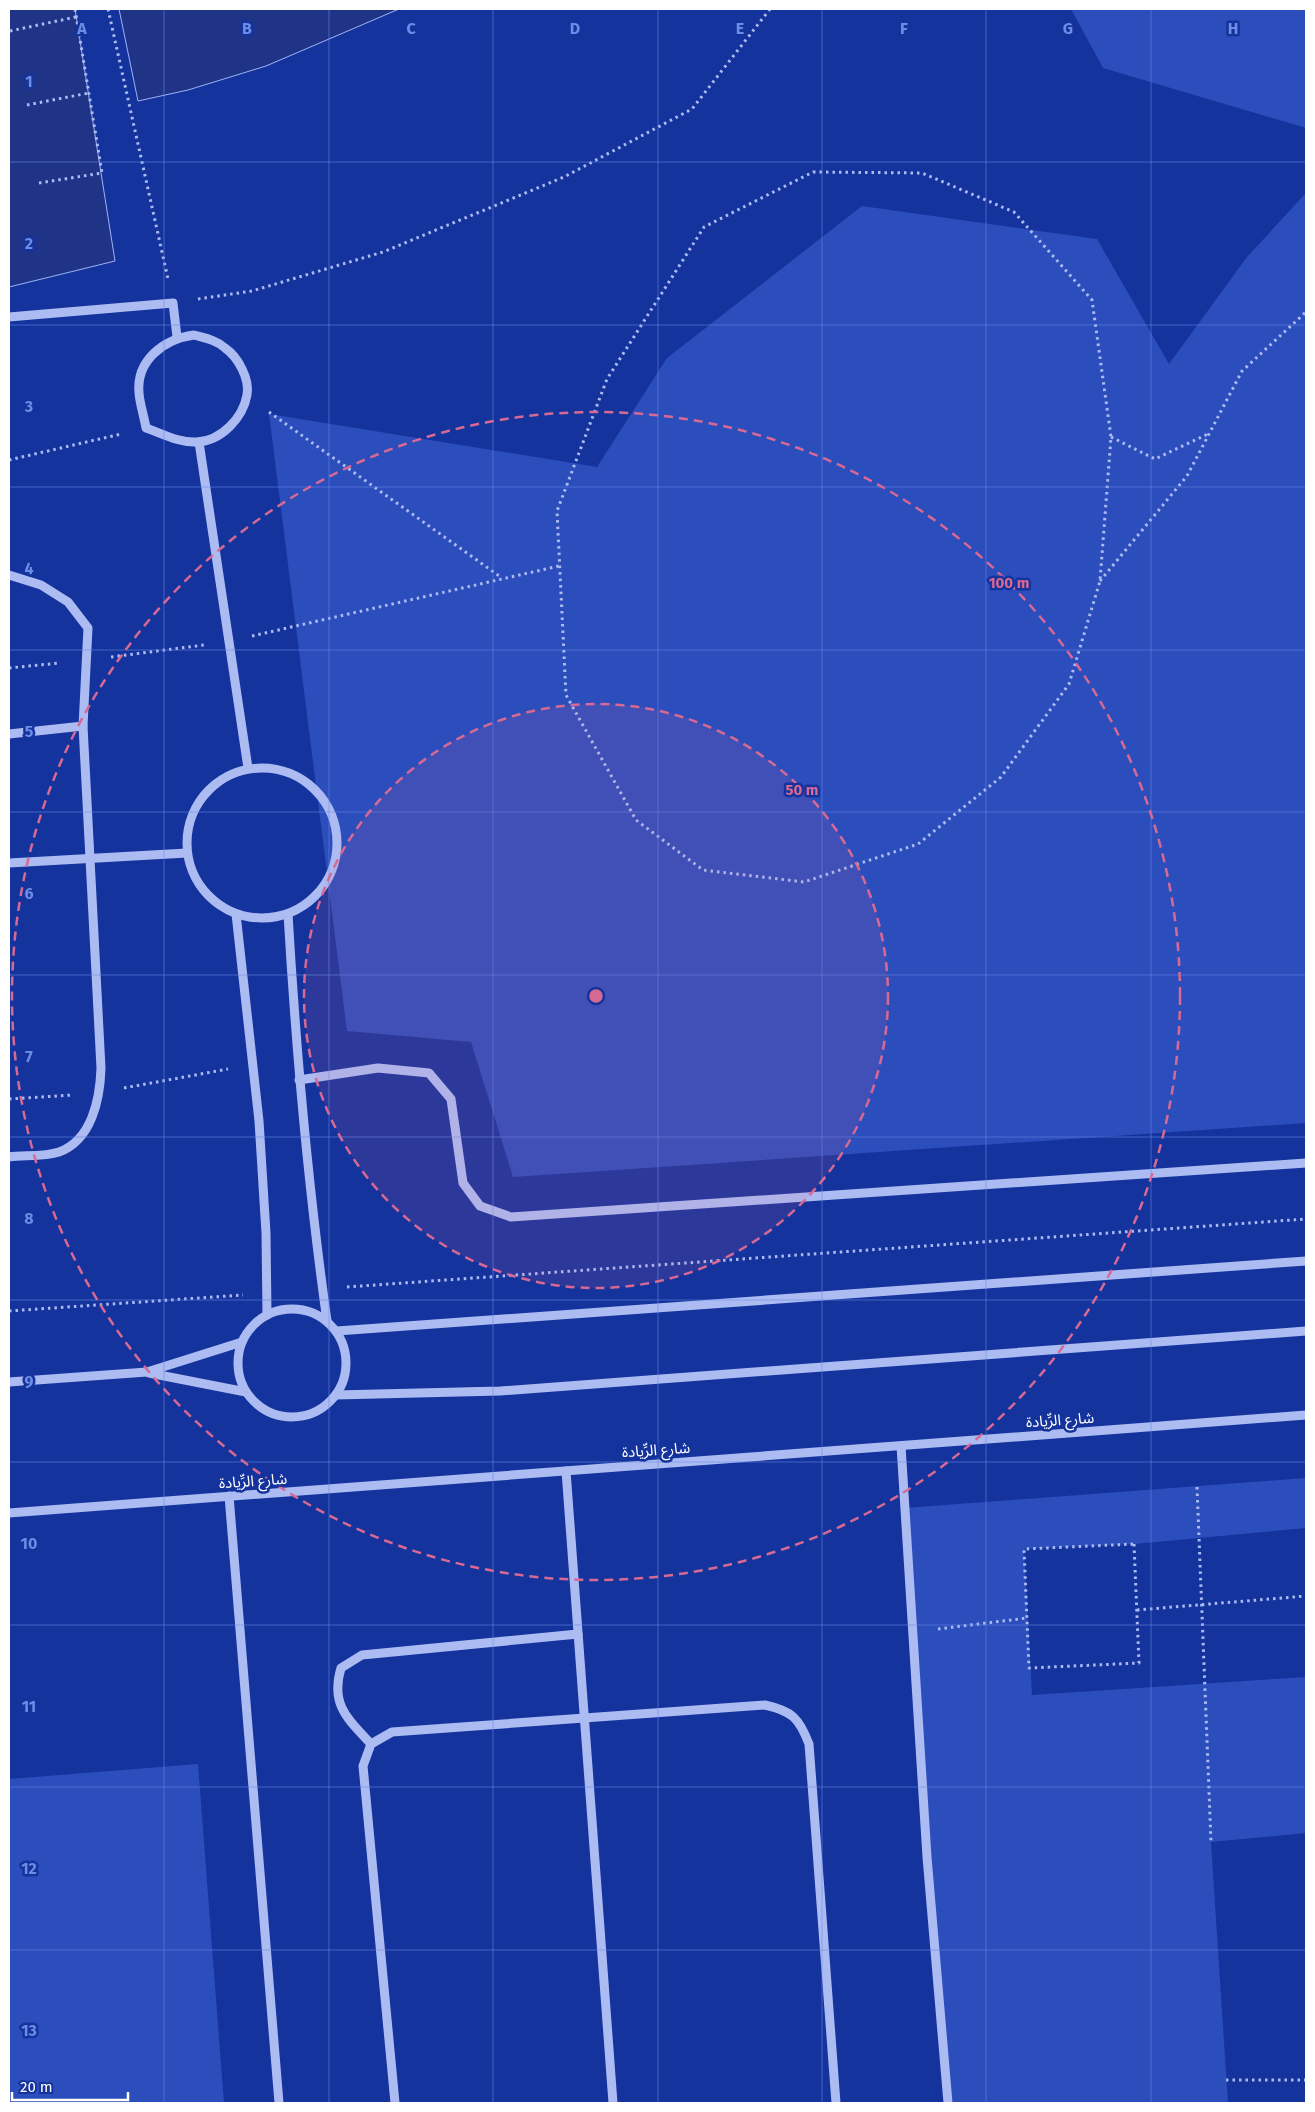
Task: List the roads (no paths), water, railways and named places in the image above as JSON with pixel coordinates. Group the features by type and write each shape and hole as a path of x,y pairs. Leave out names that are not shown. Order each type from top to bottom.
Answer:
{"street":[{"path":"9,317 173,303 177,337"},
{"path":"177,337 202,337 226,348 238,361 244,377 247,394 240,411 230,426 216,437 199,442 182,442 146,428 139,392 141,374 148,358 161,346 177,337"},
{"path":"199,442 248,768"},
{"path":"9,575 41,585 68,602 88,628 83,726 101,1068 100,1093 91,1119 79,1141 58,1152 9,1157"},
{"path":"9,734 83,726"},
{"path":"273,767 297,775 317,790 331,810 338,835 336,859 327,883 310,902 288,914 271,918 254,918 236,914 218,904 203,890 193,873 187,853 188,830 195,808 204,796 226,776 248,768 273,767"},
{"path":"9,863 187,853"},
{"path":"236,914 254,1064 265,1223 267,1315"},
{"path":"288,914 299,1080 313,1227 327,1321"},
{"path":"299,1080 378,1068 428,1073 451,1099 463,1183 480,1206 511,1217 1306,1163"},
{"path":"336,1331 1306,1261"},
{"path":"298,1308 313,1312 327,1321 336,1331 345,1346 347,1363 344,1380 336,1395 324,1408 307,1415 290,1418 273,1414 258,1405 246,1392 240,1376 238,1359 242,1342 252,1326 267,1315 282,1309 298,1308"},
{"path":"336,1395 500,1391 1306,1331"},
{"path":"9,1382 146,1372 242,1342"},
{"path":"146,1372 246,1392"},
{"name":"شارع الرِّيادة","path":"9,1513 1306,1415"},
{"path":"901,1446 926,1847 948,2103"},
{"path":"566,1471 613,2103"},
{"path":"229,1496 280,2103"},
{"path":"371,1744 342,1712 336,1684 341,1668 362,1655 578,1634"},
{"path":"394,2103 363,1766 371,1744 392,1732 765,1704 782,1709 795,1716 809,1744 836,2103"}]}
